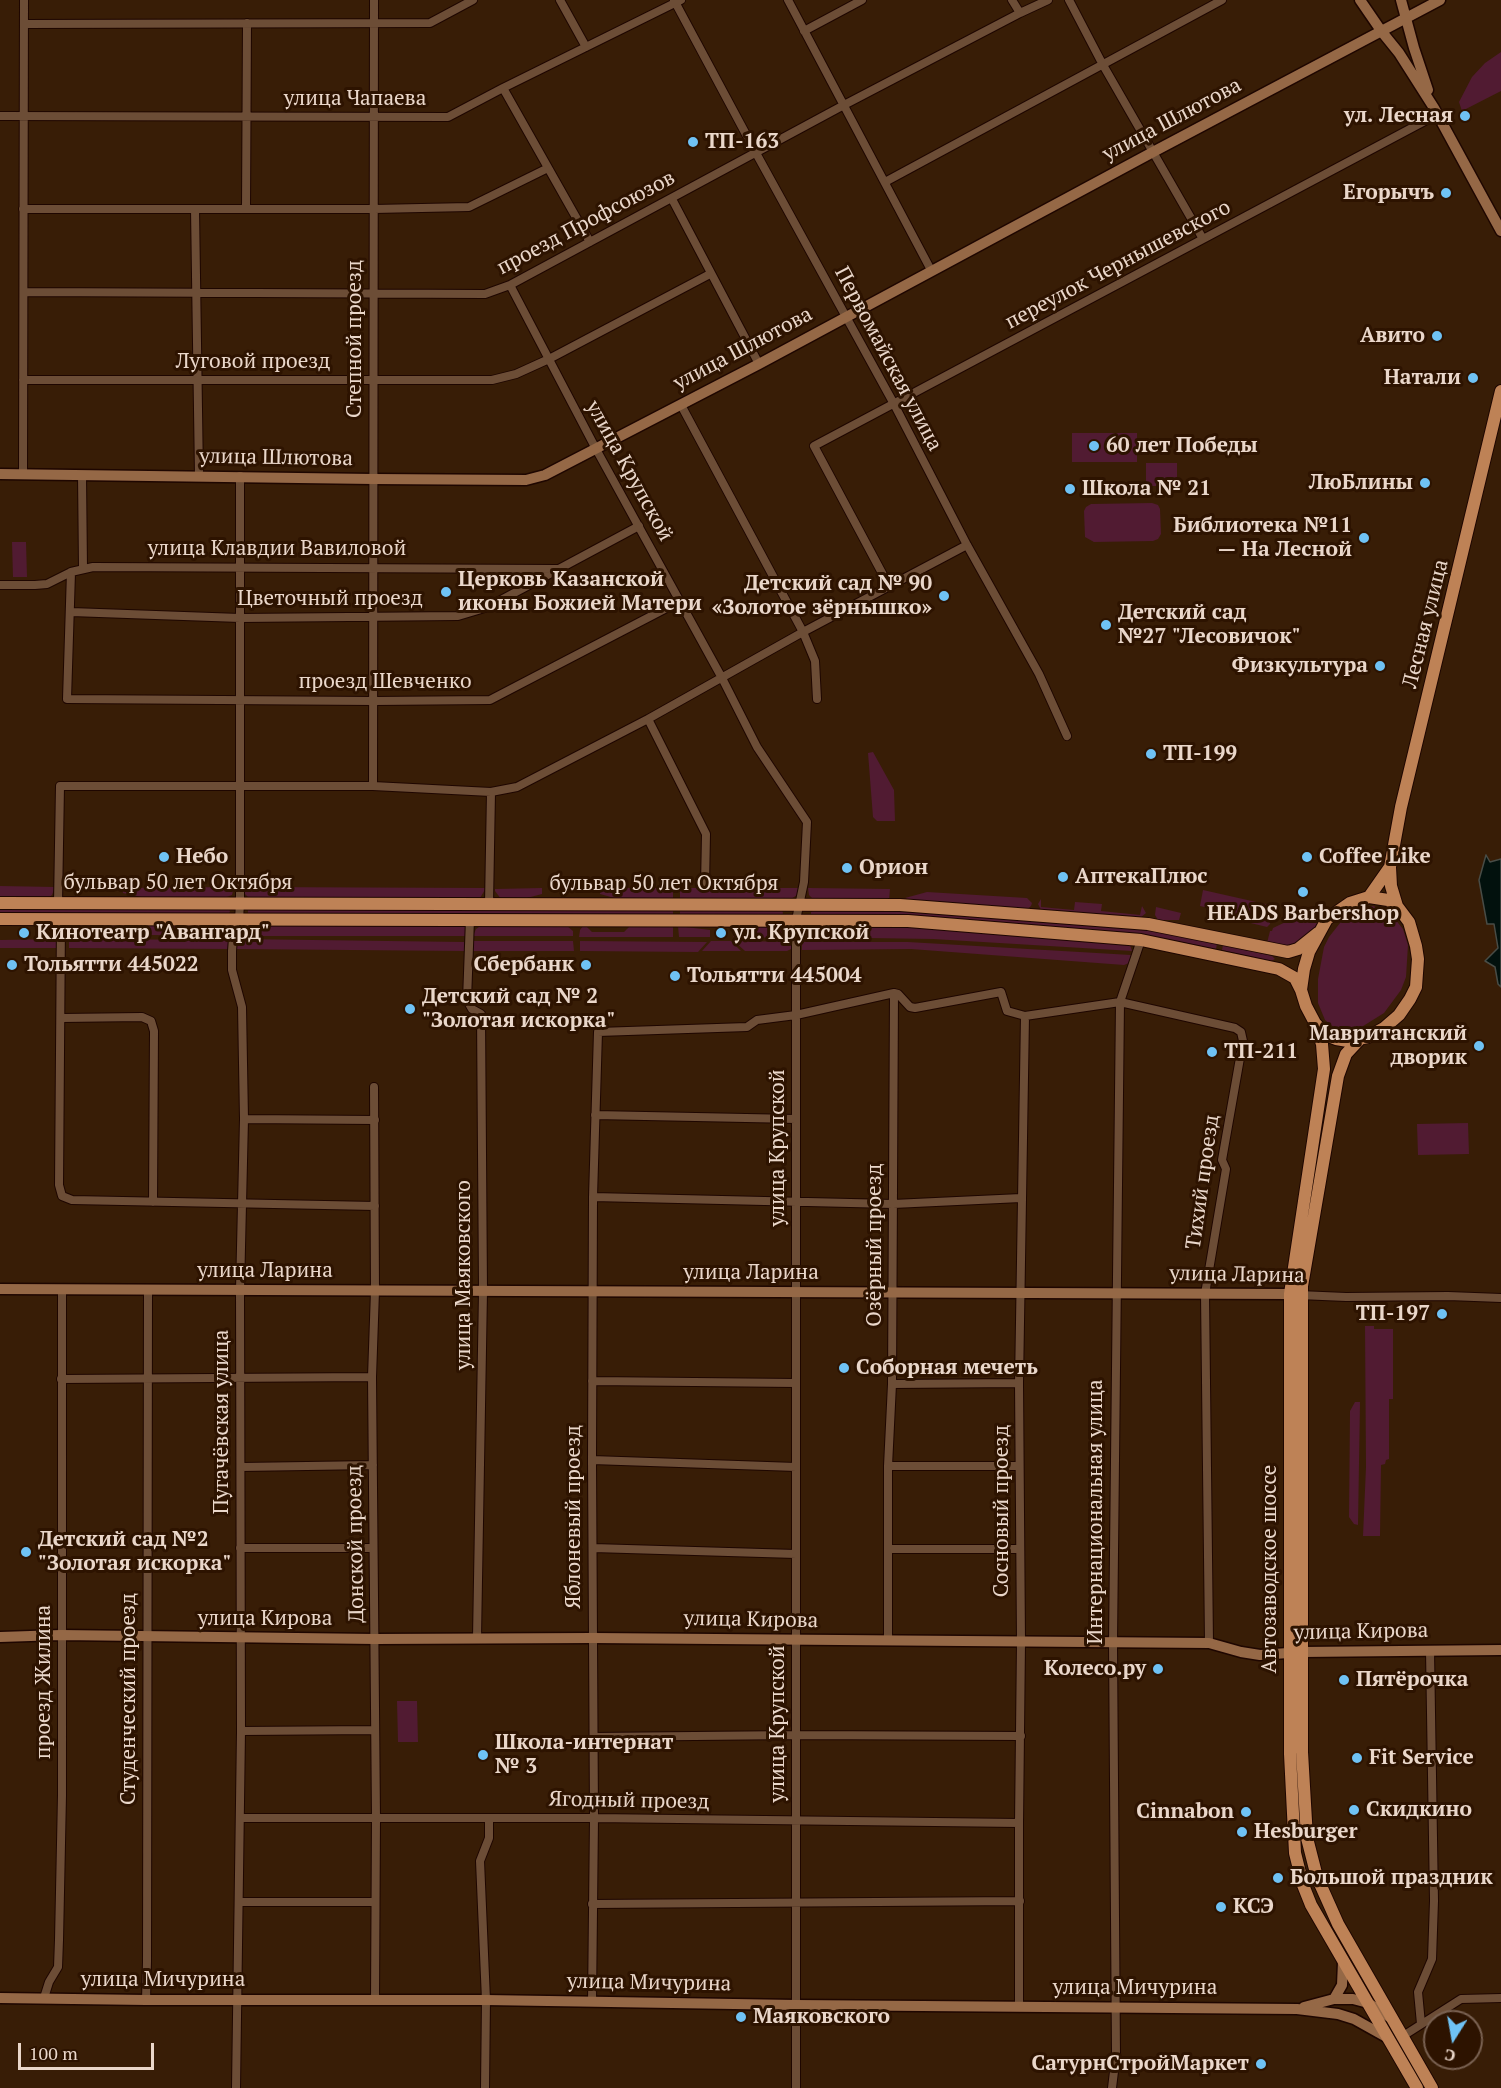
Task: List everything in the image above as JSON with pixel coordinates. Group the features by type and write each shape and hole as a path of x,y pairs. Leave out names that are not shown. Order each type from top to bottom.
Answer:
{"main road":[{"path":"1360,0 1399,52 1436,111 1501,231"},
{"path":"1401,0 1414,48 1436,111"},
{"name":"улица Шлютова","path":"0,474 526,480 545,475 759,364 931,270 1440,0"},
{"name":"Лесная улица","path":"1397,906 1391,886 1389,867 1401,807 1501,390"},
{"name":"Лесная улица","path":"1369,897 1389,867"},
{"path":"1369,897 1388,900 1397,906 1409,922 1416,946 1416,987 1410,999 1399,1015 1368,1037 1348,1041 1326,1035 1315,1023 1301,990 1309,952 1318,933 1327,919 1350,903 1369,897"},
{"name":"бульвар 50 лет Октября","path":"0,903 900,904 1149,924 1288,952 1298,949 1318,933"},
{"name":"бульвар 50 лет Октября","path":"0,919 908,921 1141,940 1279,969 1295,978 1301,990"},
{"name":"Автозаводское шоссе","path":"1315,1023 1322,1044 1324,1069 1296,1295 1296,1652 1290,1754 1295,1853 1311,1905 1417,2088"},
{"name":"Автозаводское шоссе","path":"1296,1295 1338,1076 1346,1054 1359,1039"},
{"name":"улица Ларина","path":"0,1289 1296,1295"},
{"name":"улица Кирова","path":"0,1637 62,1635 375,1639 593,1638 1209,1643 1241,1652 1260,1654 1501,1650"},
{"name":"Автозаводское шоссе","path":"1296,1652 1307,1838 1311,1858 1322,1890 1338,1924 1432,2088"},
{"path":"1334,1999 1344,1980 1343,1962"},
{"name":"улица Мичурина","path":"0,1998 1297,2008 1338,2014 1354,2019 1388,2038"},
{"name":"улица Мичурина","path":"1297,2008 1334,1999 1353,1999 1368,2003 1394,2020"}],"street":[{"path":"23,474 24,0"},
{"name":"Степной проезд","path":"373,786 374,0"},
{"path":"24,24 374,25 430,23 473,0"},
{"path":"560,0 586,47"},
{"path":"788,0 931,270"},
{"path":"804,31 862,0"},
{"path":"1012,0 1020,13"},
{"name":"проезд Профсоюзов","path":"24,292 485,294 510,285 844,105 1048,0"},
{"path":"1069,0 1103,65 1203,239"},
{"path":"885,182 1222,0"},
{"name":"улица Чапаева","path":"0,116 448,117 677,1"},
{"name":"Первомайская улица","path":"677,1 756,153 1039,674 1067,736"},
{"path":"246,208 247,23"},
{"path":"502,88 590,242"},
{"name":"переулок Чернышевского","path":"889,586 814,446 1203,239 1436,111"},
{"path":"23,209 469,207 548,168"},
{"path":"672,199 759,364"},
{"path":"195,209 199,476"},
{"name":"Луговой проезд","path":"23,380 492,380 516,374 549,359 710,274"},
{"name":"улица Крупской","path":"510,285 757,747 807,822 804,882 795,920 796,2088"},
{"path":"681,405 803,632 815,661 817,699"},
{"path":"82,475 83,568"},
{"name":"Пугачёвская улица","path":"236,2088 241,1731 240,1290 244,1119 242,1007 232,970 233,938 239,920 240,903 240,476"},
{"name":"Цветочный проезд","path":"71,612 240,618 459,616 488,607 639,526"},
{"path":"58,903 60,786 240,788 373,786 491,792 517,787 648,719 803,632 967,545"},
{"name":"улица Клавдии Вавиловой","path":"0,585 47,584 71,572 93,567 558,569"},
{"path":"71,572 71,612"},
{"name":"проезд Шевченко","path":"71,612 68,637 67,699 490,700 680,601"},
{"path":"648,719 705,834 705,885"},
{"path":"489,904 491,792"},
{"path":"61,920 59,1185 62,1197 72,1200 375,1206"},
{"name":"улица Маяковского","path":"470,920 468,1000 472,1009 481,1014 483,1291 477,1638"},
{"name":"Интернациональная улица","path":"1112,2088 1116,2055 1113,1643 1115,1294 1120,1002 1141,940"},
{"path":"795,1015 894,993 898,994 910,1007 915,1008 1001,992 1007,1011 1025,1016 1120,1002"},
{"name":"Озёрный проезд","path":"888,1641 894,993"},
{"name":"Тихий проезд","path":"1120,1002 1235,1028 1243,1035 1222,1160 1226,1169 1205,1294 1209,1643"},
{"name":"Яблоневый проезд","path":"592,2002 594,1818 592,1292 597,1032 747,1027 757,1020 795,1015"},
{"name":"Сосновый проезд","path":"1020,2006 1019,1383 1025,1016"},
{"path":"62,1018 142,1017 151,1021 154,1031 153,1202"},
{"name":"Донской проезд","path":"374,1087 375,1291 372,1377 376,1818 375,2000"},
{"path":"595,1115 796,1119"},
{"path":"244,1119 375,1120"},
{"path":"593,1197 893,1204 1021,1198"},
{"name":"проезд Жилина","path":"44,1998 49,1982 58,1967 62,1795 62,1290"},
{"name":"Студенческий проезд","path":"146,2000 148,1290"},
{"name":"улица Ларина","path":"1296,1295 1501,1298"},
{"path":"61,1379 372,1377"},
{"path":"592,1381 796,1383"},
{"path":"892,1384 1019,1383"},
{"path":"592,1460 796,1467"},
{"path":"241,1467 373,1465"},
{"path":"888,1466 1019,1466"},
{"path":"240,1548 373,1548"},
{"path":"593,1548 796,1554"},
{"path":"888,1550 1020,1549"},
{"path":"1421,2024 1418,1992 1432,1959 1434,1901 1430,1650"},
{"path":"241,1731 375,1730"},
{"path":"593,1737 1021,1736"},
{"name":"Ягодный проезд","path":"240,1818 594,1818 1019,1823"},
{"path":"485,2088 486,2000 480,1861 489,1838 489,1818"},
{"path":"592,1904 1020,1901"},
{"path":"239,1902 374,1902"},
{"path":"1403,2036 1461,1999 1501,1998"}],"shaded area":[{"path":"1501,52 1501,91 1462,111 1459,102 1472,77 1485,63"},
{"path":"1072,433 1137,433 1137,462 1072,462"},
{"path":"1146,463 1177,463 1177,486 1146,486"},
{"path":"1152,503 1158,505 1160,509 1161,534 1158,539 1094,542 1085,537 1084,511 1091,504"},
{"path":"12,542 26,542 27,577 13,577"},
{"path":"873,752 894,790 895,821 877,821 873,817 868,753"},
{"path":"1486,855 1490,862 1501,859 1501,987 1498,984 1495,967 1485,961 1498,948 1494,924 1487,924 1479,880"},
{"path":"0,886 55,887 48,898 0,898"},
{"path":"234,887 232,895 224,898 141,897 123,893 122,888"},
{"path":"244,887 486,888 480,898 249,898 244,893"},
{"path":"542,888 542,894 523,899 501,899 495,891 495,889"},
{"path":"600,888 673,888 673,899 618,899 600,894"},
{"path":"680,888 799,888 797,895 791,899 680,899"},
{"path":"808,888 890,889 889,900 813,899 809,895"},
{"path":"1203,890 1274,906 1270,924 1267,927 1234,919 1235,914 1200,906"},
{"path":"927,892 1027,898 1032,903 1026,910 905,898"},
{"path":"1041,899 1041,907 1074,910 1075,902 1102,904 1101,911 1140,915 1142,906 1146,913 1140,918 1041,910 1038,904"},
{"path":"1373,906 1390,913 1403,929 1408,945 1406,977 1401,990 1384,1013 1360,1028 1337,1030 1325,1020 1318,1003 1318,979 1324,947 1344,918 1363,907"},
{"path":"1156,907 1181,913 1179,920 1158,920 1155,915"},
{"path":"0,908 229,909 230,911 229,914 0,914"},
{"path":"248,909 673,909 673,916 248,914"},
{"path":"680,909 782,910 783,913 782,915 680,916"},
{"path":"816,910 904,911 1144,928 1217,944 1216,949 1163,938 1115,932 903,917 811,915 811,912"},
{"path":"1294,918 1318,923 1308,937 1290,946 1267,943 1273,928"},
{"path":"69,925 225,925 230,928 231,936 69,934"},
{"path":"248,925 466,925 466,936 239,936 243,928"},
{"path":"482,925 567,926 573,931 573,936 473,936 476,929"},
{"path":"583,926 592,932 624,932 630,926 673,926 673,937 579,937"},
{"path":"678,926 710,930 710,937 679,937"},
{"path":"763,926 789,927 793,932 793,938 733,937 738,930"},
{"path":"808,926 928,928 1130,945 1132,951 933,939 801,937 803,930"},
{"path":"59,939 58,948 0,948 0,940"},
{"path":"69,939 231,940 230,949 69,948"},
{"path":"238,939 464,942 464,951 235,949"},
{"path":"472,941 573,941 574,951 472,951"},
{"path":"580,941 707,942 698,952 580,951"},
{"path":"711,941 731,941 741,951 702,951"},
{"path":"734,941 793,942 791,949 787,951 745,951"},
{"path":"802,942 908,942 1131,955 1129,963 1124,965 911,949 802,950"},
{"path":"1223,945 1272,956 1275,959 1271,961 1222,950"},
{"path":"1468,1123 1469,1154 1418,1155 1417,1124"},
{"path":"1365,1326 1374,1326 1374,1329 1393,1329 1393,1399 1389,1399 1389,1459 1381,1465 1380,1536 1363,1536 1366,1467"},
{"path":"1355,1402 1360,1402 1358,1525 1354,1524 1349,1517 1350,1411"},
{"path":"397,1701 417,1701 418,1742 398,1742"}],"place":[{"name":"ул. Лесная","path":"1465,116"},
{"name":"ТП-163","path":"693,142"},
{"name":"Егорычъ","path":"1446,193"},
{"name":"Авито","path":"1437,336"},
{"name":"Натали","path":"1473,378"},
{"name":"60 лет Победы","path":"1094,446"},
{"name":"ЛюБлины","path":"1425,483"},
{"name":"Школа № 21","path":"1070,489"},
{"name":"Библиотека №11 — На Лесной","path":"1364,538"},
{"name":"Церковь Казанской иконы Божией Матери","path":"446,592"},
{"name":"Детский сад № 90 «Золотое зёрнышко»","path":"944,596"},
{"name":"Детский сад №27 \"Лесовичок\"","path":"1106,625"},
{"name":"Физкультура","path":"1380,666"},
{"name":"ТП-199","path":"1151,754"},
{"name":"Небо","path":"164,857"},
{"name":"Coffee Like","path":"1307,857"},
{"name":"Орион","path":"847,868"},
{"name":"АптекаПлюс","path":"1063,877"},
{"name":"HEADS Barbershop","path":"1303,892"},
{"name":"Кинотеатр \"Авангард\"","path":"24,933"},
{"name":"ул. Крупской","path":"721,933"},
{"name":"Тольятти 445022","path":"12,965"},
{"name":"Сбербанк","path":"586,965"},
{"name":"Тольятти 445004","path":"675,976"},
{"name":"Детский сад № 2 \"Золотая искорка\"","path":"410,1009"},
{"name":"Мавританский дворик","path":"1479,1046"},
{"name":"ТП-211","path":"1212,1052"},
{"name":"ТП-197","path":"1442,1314"},
{"name":"Cоборная мечеть","path":"844,1368"},
{"name":"Детский сад №2 \"Золотая искорка\"","path":"26,1552"},
{"name":"Колесо.ру","path":"1158,1669"},
{"name":"Пятёрочка","path":"1344,1680"},
{"name":"Школа-интернат № 3","path":"483,1755"},
{"name":"Fit Service","path":"1357,1758"},
{"name":"Скидкино","path":"1354,1810"},
{"name":"Cinnabon","path":"1246,1812"},
{"name":"Hesburger","path":"1242,1832"},
{"name":"Большой праздник","path":"1278,1878"},
{"name":"КСЭ","path":"1221,1907"},
{"name":"Маяковского","path":"741,2017"},
{"name":"СатурнСтройМаркет","path":"1261,2064"}]}
